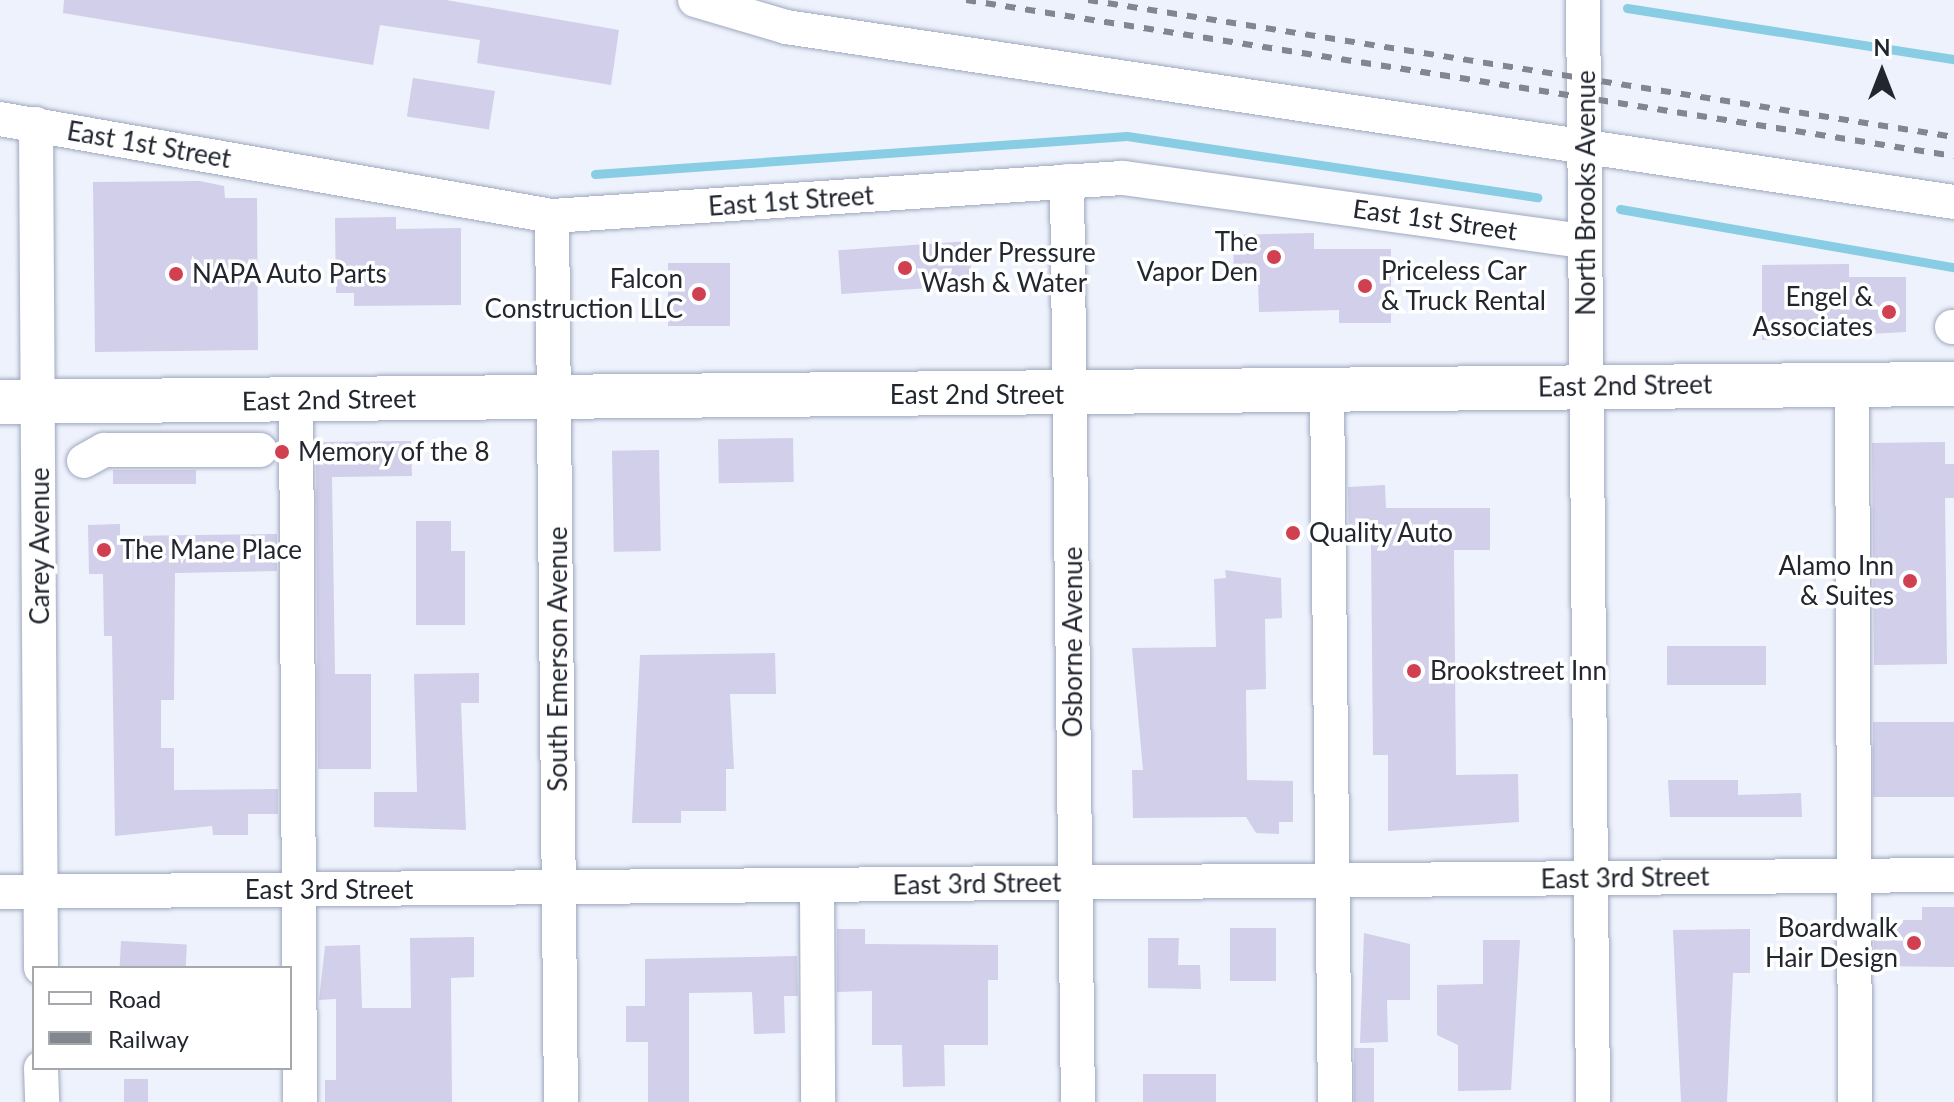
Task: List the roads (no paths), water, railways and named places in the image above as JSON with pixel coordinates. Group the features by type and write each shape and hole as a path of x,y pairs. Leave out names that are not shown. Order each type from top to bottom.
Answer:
{"main road":[{"name":"East 2nd Street","path":"20,402 1071,395 1954,384"}],"street":[{"path":"695,0 786,27 1954,202"},
{"name":"North Brooks Avenue","path":"1583,0 1593,1102"},
{"name":"East 1st Street","path":"0,119 552,216 1123,178 1585,241"},
{"name":"Carey Avenue","path":"36,124 20,402 41,892 41,966"},
{"name":"Osborne Avenue","path":"1067,181 1078,1102"},
{"name":"South Emerson Avenue","path":"552,216 561,1102"},
{"path":"1852,384 1855,1102"},
{"path":"1327,390 1335,1102"},
{"path":"296,401 300,1102"},
{"path":"84,461 104,450 260,450"},
{"name":"East 3rd Street","path":"0,892 1954,875"},
{"path":"817,887 818,1102"},
{"path":"41,1070 42,1102"}],"waterway":[{"path":"1627,8 1954,59"},
{"path":"595,174 1127,136 1537,197"},
{"path":"1620,209 1954,267"}],"railway":[{"path":"966,0 1954,156"},
{"path":"1088,0 1954,137"}],"place":[{"name":"The Vapor Den","path":"1274,257"},
{"name":"Under Pressure Wash & Water","path":"905,268"},
{"name":"NAPA Auto Parts","path":"176,274"},
{"name":"Priceless Car & Truck Rental","path":"1365,286"},
{"name":"Falcon Construction LLC","path":"699,294"},
{"name":"Engel & Associates","path":"1889,312"},
{"name":"Memory of the 8","path":"282,452"},
{"name":"Quality Auto","path":"1293,533"},
{"name":"The Mane Place","path":"104,550"},
{"name":"Alamo Inn & Suites","path":"1910,581"},
{"name":"Brookstreet Inn","path":"1414,671"},
{"name":"Boardwalk Hair Design","path":"1914,943"}]}
